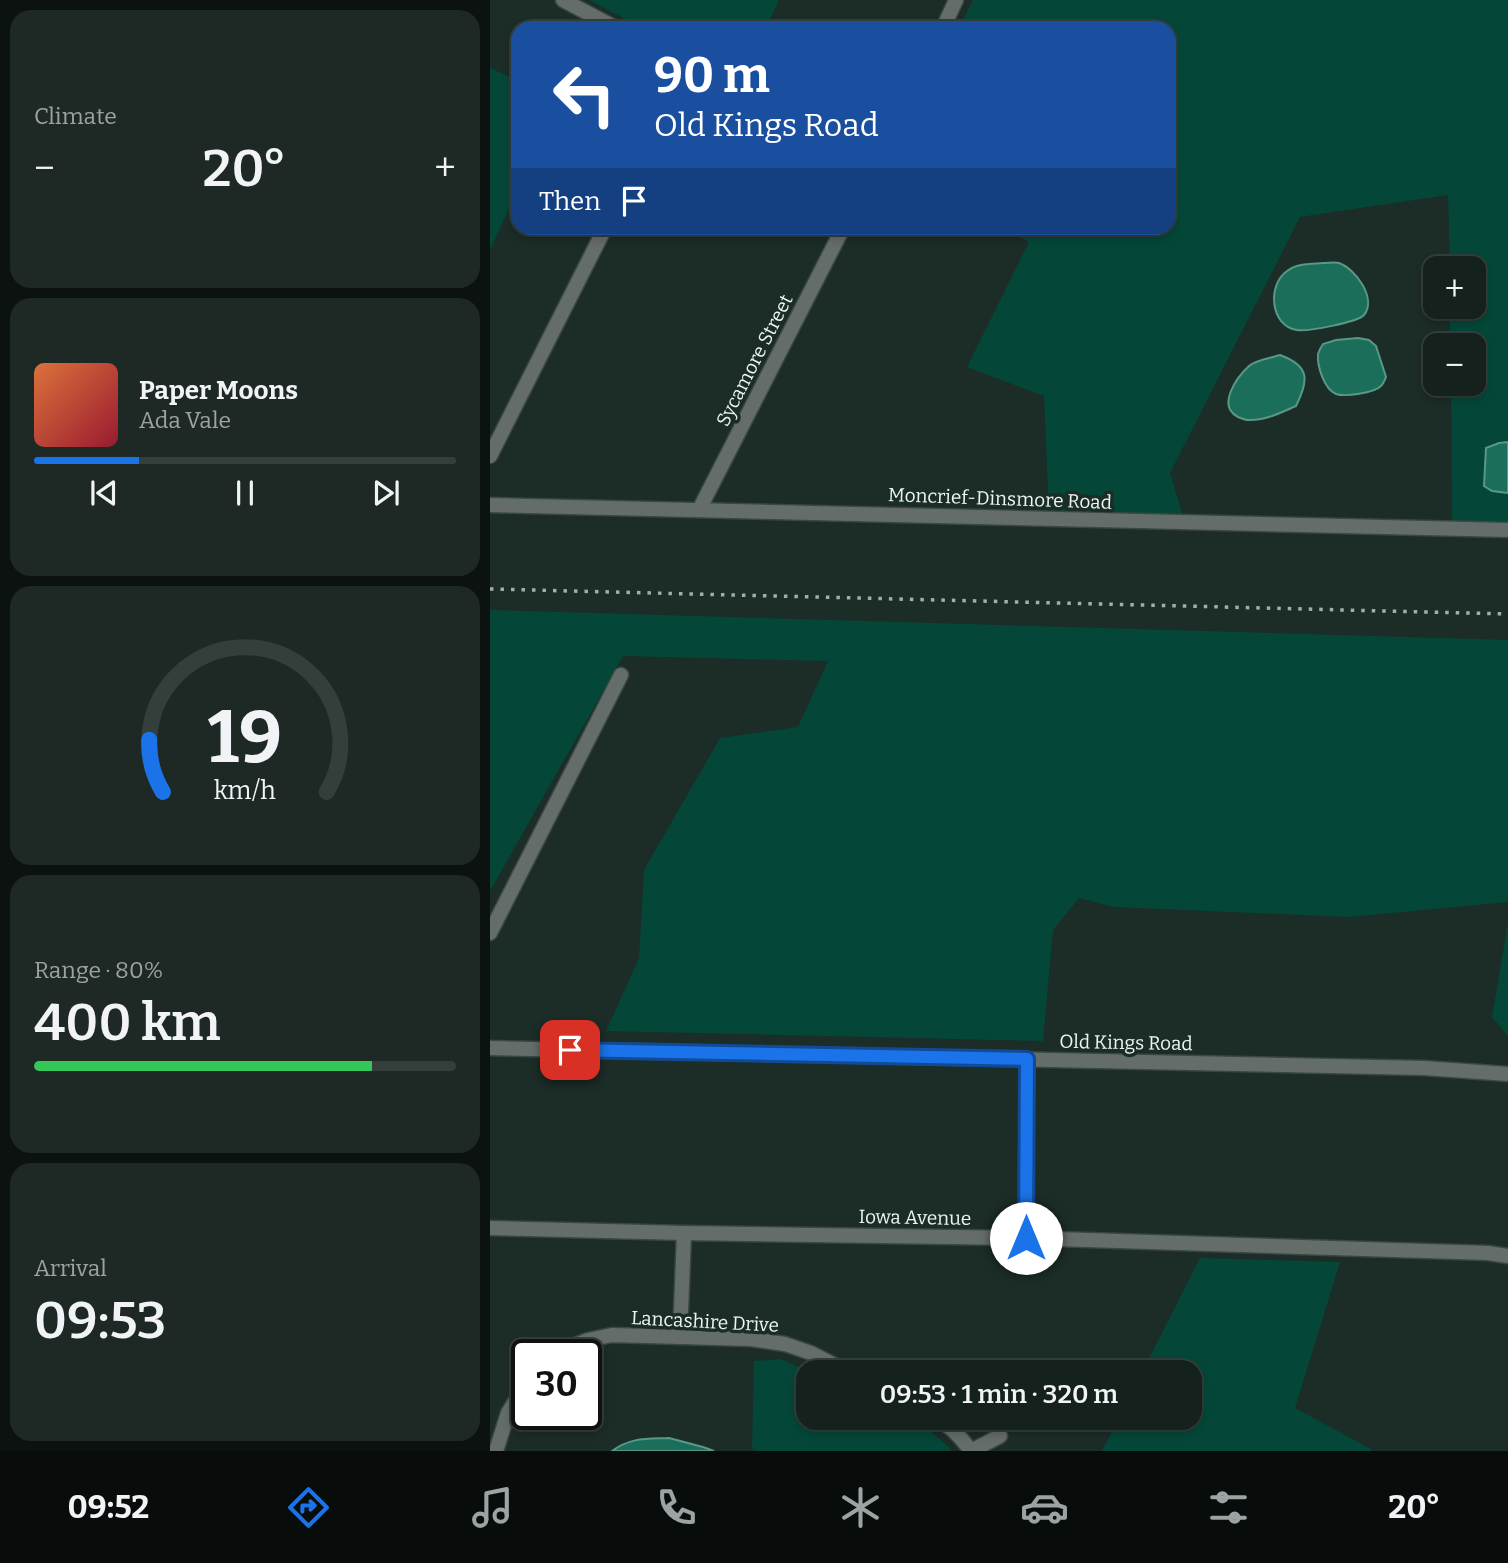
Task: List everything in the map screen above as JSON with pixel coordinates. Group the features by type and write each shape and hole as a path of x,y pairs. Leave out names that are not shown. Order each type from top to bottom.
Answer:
{"street":[{"path":"563,0 604,21"},
{"path":"946,21 957,0"},
{"path":"490,456 601,235"},
{"name":"Sycamore Street","path":"699,510 839,235"},
{"name":"Moncrief-Dinsmore Road","path":"490,505 1508,530"},
{"path":"490,933 621,675"},
{"name":"Old Kings Road","path":"490,1048 1424,1068 1508,1074"},
{"path":"1026,1238 1027,1059"},
{"name":"Iowa Avenue","path":"490,1228 1026,1238 1488,1253 1508,1256"},
{"path":"680,1337 684,1233"},
{"name":"Lancashire Drive","path":"593,1339 612,1335 751,1339 785,1343 825,1360"},
{"path":"494,1448 511,1408"},
{"path":"954,1430 971,1451 1000,1436"}],"shaded area":[{"path":"589,0 779,0 769,21 629,21"},
{"path":"973,0 1508,0 1508,442 1499,443 1492,491 1508,493 1508,525 1452,524 1451,396 1486,396 1486,333 1450,333 1450,319 1486,319 1486,256 1450,256 1448,195 1300,217 1170,473 1183,516 1049,512 1044,396 967,367 1029,242 1016,235 1176,235 1176,21 962,21"},
{"path":"490,68 511,78 511,204 490,250"},
{"path":"1339,263 1358,278 1368,301 1364,315 1352,321 1321,328 1297,330 1288,327 1281,321 1274,304 1276,286 1287,271 1295,267"},
{"path":"1358,338 1369,340 1376,346 1386,377 1381,386 1372,391 1352,395 1336,394 1322,377 1318,353 1323,344"},
{"path":"1280,355 1297,364 1304,375 1303,389 1296,406 1261,419 1247,420 1238,417 1229,406 1234,384 1252,364"},
{"path":"1508,442 1508,493 1492,491 1484,486 1486,448"},
{"path":"490,610 1508,640 1508,902 1350,917 1114,907 1079,898 1053,930 1043,1041 606,1031 639,958 644,870 720,738 798,727 828,661 623,656 490,891"},
{"path":"1508,923 1508,1036 1492,1017"},
{"path":"1200,1258 1340,1262 1295,1408 1371,1451 1102,1451 1113,1430 1202,1430 1202,1360 1148,1360"},
{"path":"781,1359 796,1366 796,1430 929,1430 950,1448 950,1451 757,1451 752,1448 754,1361"},
{"path":"669,1438 714,1451 612,1451 633,1441"}],"railway":[{"path":"490,589 1508,614"}],"route":[{"path":"570,1050 1027,1059 1026,1238"}]}
